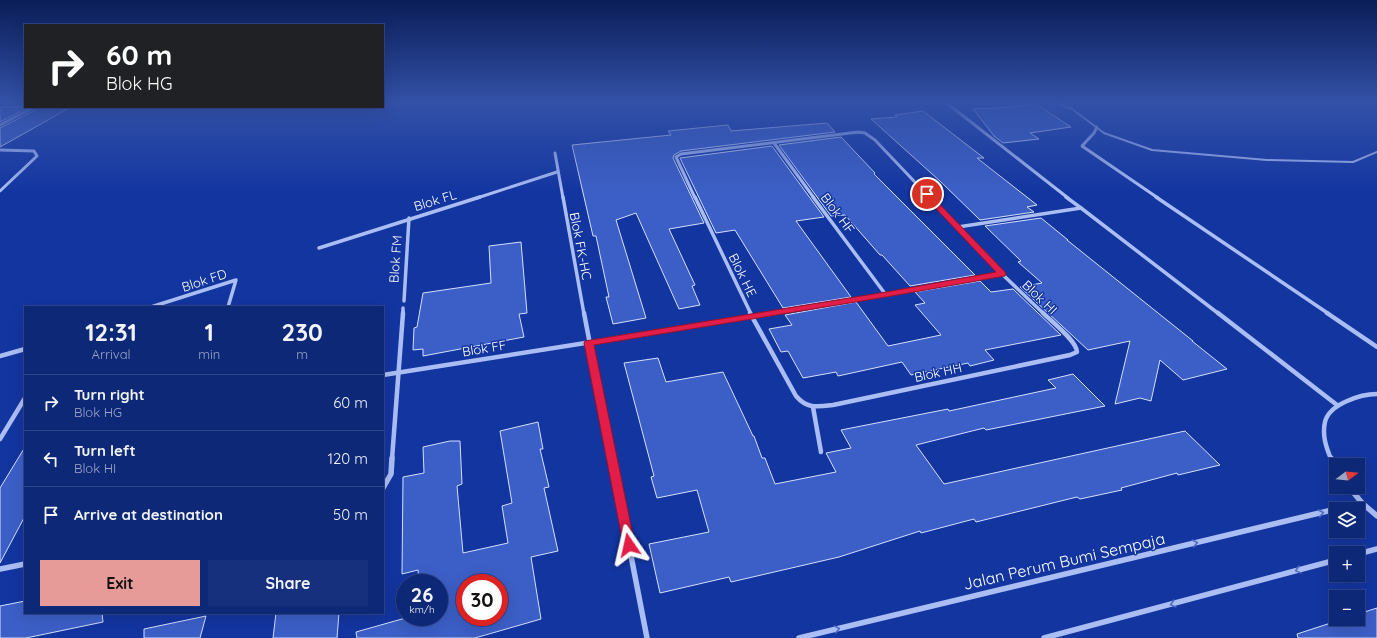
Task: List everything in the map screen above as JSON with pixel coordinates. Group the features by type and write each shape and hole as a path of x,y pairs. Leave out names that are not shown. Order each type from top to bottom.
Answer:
{"street":[{"name":"Blok HI","path":"774,143 852,133"},
{"name":"Blok HI","path":"863,133 875,140 1002,274 1073,342"},
{"path":"985,133 1337,405"},
{"path":"1094,133 1082,146 1377,347"},
{"name":"Blok HE","path":"774,143 681,154 676,157 752,317 796,396 803,405 813,408"},
{"name":"Blok HF","path":"774,143 886,295"},
{"path":"0,150 34,151 37,156 0,191"},
{"name":"Blok FK-HC","path":"555,153 557,172 589,343 647,638"},
{"name":"Blok FL","path":"319,248 409,218 557,172"},
{"path":"958,226 1081,208"},
{"name":"Blok FM","path":"404,301 409,218"},
{"name":"Blok FF","path":"384,375 752,317 1002,274"},
{"name":"Blok FD","path":"154,306 236,280 228,306"},
{"path":"384,486 391,474 403,308"},
{"name":"Blok HH","path":"813,408 1070,355 1077,352 1077,348 1073,342"},
{"path":"0,356 24,349"},
{"path":"1331,458 1325,444 1325,422 1337,405 1366,394 1377,394"},
{"path":"0,439 24,400"},
{"path":"813,408 820,452"},
{"path":"1355,494 1361,502"},
{"path":"1365,506 1377,516"},
{"name":"Jalan Perum Bumi Sempaja","path":"799,638 1329,511"},
{"path":"1365,552 1377,549"},
{"path":"1044,638 1329,562"},
{"path":"0,569 24,564"}],"lane":[{"path":"1106,133 1124,141 1152,150 1267,160 1352,162 1377,152"}],"building":[{"path":"0,133 25,133 0,147"},
{"path":"669,133 829,133 681,151 674,155 673,158 704,223 669,229 695,285 692,286 700,305 679,309 636,213 616,220 646,318 613,324 606,297 609,297 596,236 593,236 572,145 671,135"},
{"path":"886,133 951,133 984,158 977,158 1037,205 1027,207 1034,212 980,220 941,182"},
{"path":"991,133 1032,133 1030,133 1039,139 1003,143"},
{"path":"841,137 875,173 874,174 975,275 910,286 845,215 831,216 779,145"},
{"path":"772,146 824,217 796,221 851,297 783,308 735,230 716,233 680,158"},
{"path":"1041,218 1227,369 1183,380 1160,360 1151,401 1140,398 1115,404 1130,341 1088,350 1020,287 1042,283 1018,262 1021,261 985,226"},
{"path":"521,242 527,313 519,314 524,337 423,356 423,349 413,350 414,328 417,327 423,293 491,283 489,246"},
{"path":"980,281 991,292 1013,289 1061,335 985,350 994,360 970,366 968,363 911,375 902,362 838,376 836,372 803,378 788,351 781,352 769,329 792,325 785,315 856,302 888,346 941,335 915,305 925,303 915,292"},
{"path":"658,358 666,382 723,372 754,436 762,458 765,458 775,484 836,472 826,453 851,448 841,430 948,409 949,411 1056,388 1048,380 1073,374 1105,406 986,430 984,428 916,445 944,484 1185,431 1220,465 1178,475 1177,473 1121,488 1122,490 1080,499 1077,497 976,522 974,519 921,533 920,531 839,557 731,582 729,577 660,593 649,544 709,532 697,490 657,498 651,477 654,476 624,363"},
{"path":"538,422 543,449 540,449 549,487 544,488 558,551 531,557 541,619 475,638 357,638 356,632 396,621 396,626 448,626 448,574 418,574 418,570 402,574 403,477 424,473 423,447 450,441 460,441 462,484 457,486 463,553 508,543 502,506 512,503 500,431"},
{"path":"24,449 24,518 0,563 0,488"},
{"path":"24,601 24,614 102,614 103,622 26,638 0,638 0,606"},
{"path":"1377,608 1377,638 1298,638 1297,634 1329,624 1329,626 1365,626 1365,612"},
{"path":"276,614 339,614 337,638 273,638"},
{"path":"206,616 200,638 144,638 144,629"}],"route":[{"path":"629,545 589,343 886,295 1002,274 927,194"}]}
